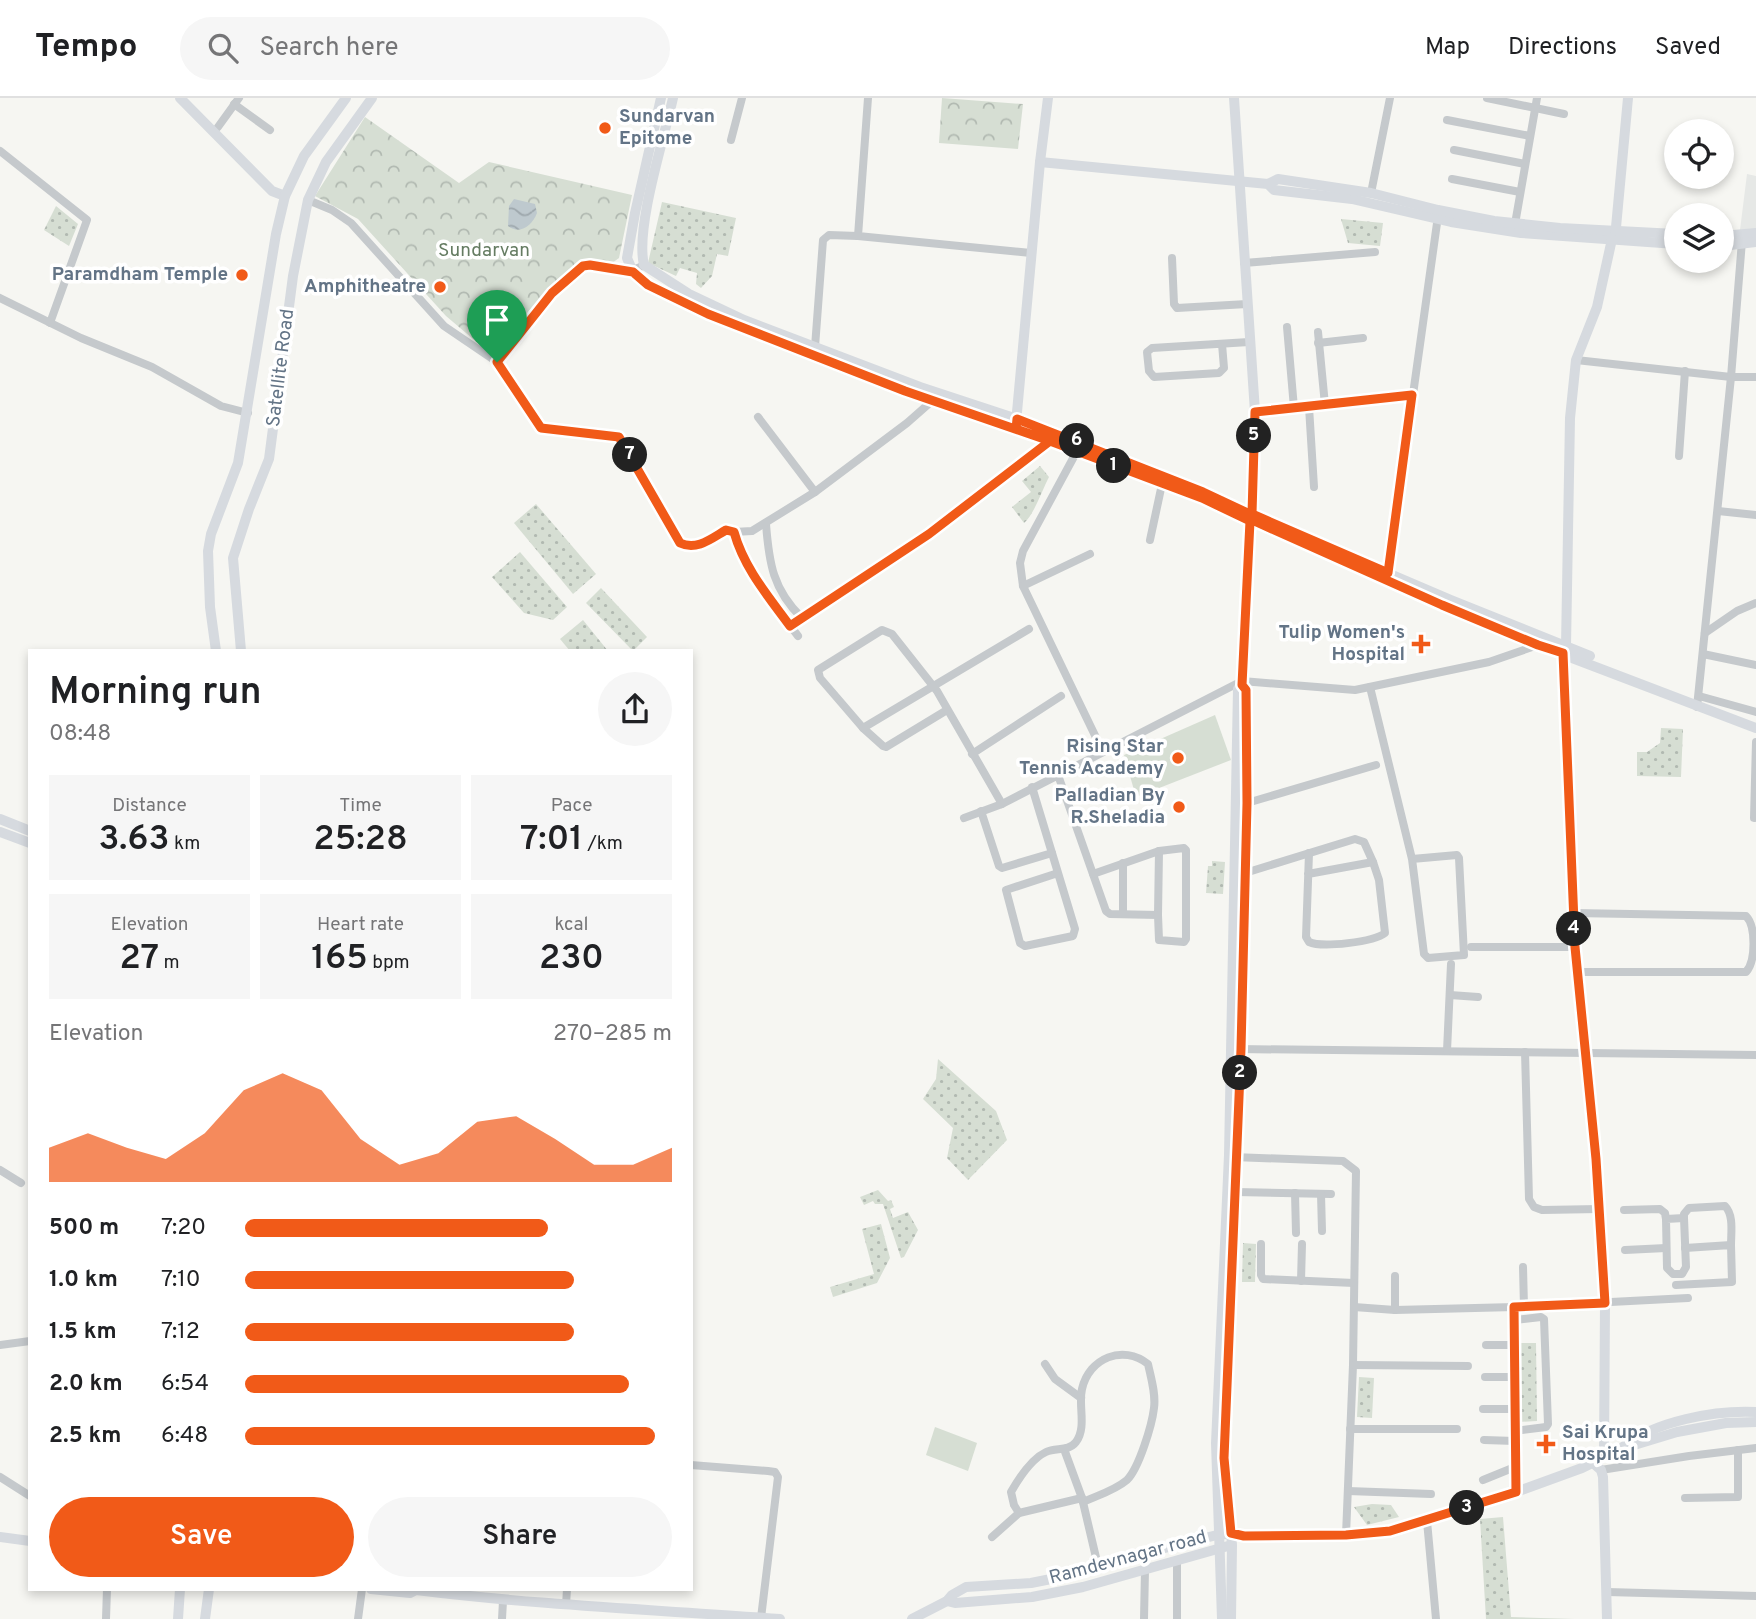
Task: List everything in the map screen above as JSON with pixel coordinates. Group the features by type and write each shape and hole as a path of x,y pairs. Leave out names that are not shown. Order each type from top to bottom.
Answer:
{"street":[{"path":"180,98 272,191 285,196"},
{"name":"Satellite Road","path":"216,649 208,551 211,534 238,463 275,234 285,196 304,156 346,98"},
{"name":"Satellite Road","path":"241,649 233,558 269,459 293,276 308,200 326,162 372,98"},
{"path":"661,98 627,258 633,272 648,285 708,314 932,401 1016,424 1077,452 1251,517 1388,573 1564,649 1756,721"},
{"path":"673,98 644,223 641,255 644,265 689,294 744,320 1203,492 1347,564 1538,645 1564,649"},
{"path":"731,140 742,98"},
{"path":"858,236 868,98"},
{"path":"1016,424 1048,98"},
{"path":"1222,1619 1226,1540 1216,1444 1233,1157 1238,689 1242,683 1255,412 1234,98"},
{"path":"1371,192 1390,98"},
{"path":"1487,98 1564,114"},
{"path":"1515,223 1537,98"},
{"path":"1613,236 1623,98"},
{"path":"1604,1456 1605,1303 1575,947 1564,649 1570,418 1576,360 1597,307 1613,236 1628,98"},
{"path":"218,127 237,101 270,130"},
{"path":"1447,120 1530,136"},
{"path":"1454,150 1525,164"},
{"path":"0,151 87,220 50,323"},
{"path":"1040,162 1268,184 1278,179 1371,192 1438,214 1664,242"},
{"path":"1452,179 1520,192"},
{"path":"1268,184 1274,190 1352,199 1438,214 1521,233 1613,236 1664,234"},
{"path":"308,200 332,210 351,223 444,326 497,362 541,428 619,437 680,543 687,547 702,544 726,530 752,531 766,524 887,439 932,401"},
{"path":"1388,573 1438,214"},
{"path":"1734,242 1756,233"},
{"path":"815,347 823,240 829,235 1031,253"},
{"path":"1734,238 1756,242"},
{"path":"1698,701 1742,240"},
{"path":"1244,263 1375,252"},
{"path":"1172,258 1174,303 1177,308 1247,304"},
{"path":"497,362 552,293 583,266 633,272 644,265"},
{"path":"0,298 81,338 152,367 221,406 248,413"},
{"path":"1287,327 1294,408"},
{"path":"1318,332 1325,405"},
{"path":"1318,343 1363,338"},
{"path":"1222,344 1224,368 1219,373 1154,377 1149,371 1147,352 1152,348 1249,342"},
{"path":"1576,360 1731,377 1756,377"},
{"path":"1679,456 1685,371"},
{"path":"1255,412 1412,395"},
{"path":"1309,407 1314,486"},
{"path":"758,417 814,492"},
{"path":"790,626 929,534 1050,441"},
{"path":"1077,452 1023,551 1020,563 1023,586 1103,752"},
{"path":"1150,540 1162,484"},
{"path":"1718,511 1756,515"},
{"path":"766,524 775,583 783,597 802,618"},
{"path":"734,532 739,552 750,570 798,636"},
{"path":"1023,586 1090,554"},
{"path":"1705,633 1737,611 1756,603"},
{"path":"863,728 1029,629"},
{"path":"947,710 886,747 863,728 820,678 818,672 820,668 882,630 887,630 937,691 1002,804"},
{"path":"964,818 1002,804 1242,683 1355,690 1489,662 1538,645"},
{"path":"1703,654 1756,665"},
{"path":"1236,1049 1247,803 1246,690 1242,683"},
{"path":"1370,687 1412,859 1424,954 1428,958 1464,955 1459,858 1457,855 1412,859"},
{"path":"972,754 1060,696"},
{"path":"1698,701 1756,712"},
{"path":"1698,701 1756,728"},
{"path":"1754,818 1756,742"},
{"path":"1247,803 1376,765"},
{"path":"1058,775 1106,911 1110,914 1158,915"},
{"path":"1032,787 1075,929 1073,936 1025,946 1020,943 1006,890 1058,873"},
{"path":"981,811 999,866 1002,868 1052,853"},
{"path":"0,819 28,830"},
{"path":"0,832 28,843"},
{"path":"1245,873 1309,853 1359,839 1364,842 1379,880 1385,933 1374,938 1324,945 1309,942 1306,937 1309,853"},
{"path":"1093,874 1159,851 1184,848 1184,942 1159,940 1159,851"},
{"path":"1308,874 1373,862"},
{"path":"1123,863 1123,914"},
{"path":"1573,914 1746,916 1752,921 1755,930 1754,961 1746,972 1577,972"},
{"path":"1471,947 1575,947"},
{"path":"1447,1051 1451,964"},
{"path":"1450,995 1478,997"},
{"path":"1236,1049 1756,1055"},
{"path":"1525,1052 1530,1199 1534,1207 1542,1210 1599,1209"},
{"path":"1231,1619 1224,1458 1236,1192 1233,1157"},
{"path":"1233,1157 1343,1161 1356,1171 1353,1365 1346,1535"},
{"path":"0,1170 21,1183"},
{"path":"1236,1192 1326,1194 1322,1231"},
{"path":"1295,1193 1296,1233"},
{"path":"1624,1210 1660,1209 1665,1213 1667,1268 1676,1274 1685,1271 1684,1214 1689,1208 1725,1206 1728,1209 1732,1282 1676,1285"},
{"path":"1666,1219 1684,1218"},
{"path":"1261,1244 1263,1279 1354,1283"},
{"path":"1301,1281 1302,1244"},
{"path":"1685,1248 1731,1245"},
{"path":"1625,1250 1666,1248"},
{"path":"1516,1492 1515,1320 1523,1267"},
{"path":"1676,1274 1676,1298"},
{"path":"1395,1276 1395,1310"},
{"path":"1354,1307 1395,1310 1519,1307 1688,1298"},
{"path":"1515,1320 1541,1317 1544,1320 1548,1424 1546,1427 1515,1430"},
{"path":"0,1345 28,1341"},
{"path":"1486,1345 1515,1345"},
{"path":"992,1537 1019,1513 1082,1500 1115,1489 1130,1477 1147,1436 1154,1406 1148,1364 1130,1354 1116,1354 1107,1357 1088,1374 1082,1390 1079,1436 1074,1444 1064,1450 1047,1451 1017,1481 1011,1492 1019,1513"},
{"path":"1045,1364 1055,1379 1081,1398"},
{"path":"1353,1365 1468,1366"},
{"path":"1485,1377 1515,1377"},
{"path":"1483,1409 1515,1409"},
{"path":"1621,1449 1634,1438 1681,1421 1712,1414 1756,1412"},
{"path":"1607,1619 1597,1466 1604,1456 1697,1427 1756,1422"},
{"path":"1350,1429 1457,1429"},
{"path":"1483,1440 1515,1441"},
{"path":"1226,1540 1244,1536 1346,1535 1390,1531 1597,1466 1756,1448"},
{"path":"1064,1450 1082,1500 1098,1566"},
{"path":"1685,1498 1738,1497 1738,1450"},
{"path":"693,1465 768,1471 775,1472 778,1477 761,1618"},
{"path":"1483,1480 1515,1467"},
{"path":"0,1477 28,1495"},
{"path":"1348,1491 1431,1494"},
{"path":"1427,1521 1436,1619"},
{"path":"0,1537 28,1541"},
{"name":"Ramdevnagar road","path":"947,1601 955,1603 1032,1597 1177,1561 1226,1540"},
{"name":"Ramdevnagar road","path":"912,1619 947,1601 966,1587 1031,1583 1076,1574 1098,1566 1226,1540"},
{"path":"1177,1561 1177,1619"},
{"path":"1144,1619 1145,1570"},
{"path":"106,1619 107,1591"},
{"path":"178,1619 180,1591"},
{"path":"205,1619 209,1591"},
{"path":"358,1619 362,1591"},
{"path":"390,1591 413,1591"},
{"path":"430,1591 503,1601 658,1614 780,1619"},
{"path":"566,1605 567,1591"},
{"path":"1607,1592 1756,1596"},
{"path":"502,1619 503,1601"}],"shaded area":[{"path":"1747,174 1756,176 1756,231 1740,230"}],"green space":[{"path":"942,98 1023,104 1018,149 939,143"},
{"name":"Sundarvan","path":"365,117 459,183 489,162 632,195 619,258 608,266 580,260 548,289 503,341 486,350 446,316 358,219 315,196"},
{"path":"662,202 736,218 728,256 717,254 712,276 701,288 696,284 697,273 680,268 676,276 648,263"},
{"path":"56,206 78,224 69,246 44,230"},
{"path":"1341,219 1383,223 1380,246 1348,243"},
{"path":"1040,466 1049,477 1024,523 1012,507 1031,492 1022,481"},
{"path":"536,504 596,574 573,594 514,523"},
{"path":"520,552 567,607 553,620 524,613 492,577"},
{"path":"601,588 647,637 635,649 631,649 586,603"},
{"path":"583,620 606,649 568,649 560,639"},
{"name":"Rising Star Tennis Academy","path":"1215,715 1231,760 1136,797 1124,755"},
{"path":"1661,728 1683,729 1681,777 1637,776 1637,752 1647,752 1660,743"},
{"path":"1212,861 1225,862 1223,894 1206,893 1208,866 1212,866"},
{"path":"938,1059 996,1111 1007,1140 968,1180 947,1158 953,1128 923,1099 936,1079"},
{"path":"878,1190 888,1201 891,1200 894,1207 890,1209 893,1218 908,1212 918,1230 904,1257 901,1258 883,1204 875,1204 873,1201 864,1205 860,1197"},
{"path":"881,1224 890,1258 877,1283 833,1297 830,1287 874,1274 862,1229"},
{"path":"1243,1243 1256,1244 1255,1282 1242,1282"},
{"path":"1518,1343 1536,1343 1537,1421 1519,1422"},
{"path":"1359,1377 1374,1378 1372,1418 1357,1417"},
{"path":"935,1427 977,1443 968,1471 926,1455"},
{"path":"1391,1505 1399,1517 1367,1525 1354,1507"},
{"path":"1503,1517 1511,1617 1575,1619 1486,1619 1480,1519"}],"water":[{"path":"514,199 535,204 537,213 529,225 517,230 508,226 509,206"}],"place":[{"name":"Sundarvan Epitome","path":"605,128"},
{"name":"Paramdham Temple","path":"242,275"},
{"name":"Amphitheatre","path":"440,287"},
{"name":"Tulip Women's Hospital","path":"1421,644"},
{"name":"Rising Star Tennis Academy","path":"1178,758"},
{"name":"Palladian By R.Sheladia","path":"1179,807"},
{"name":"Sai Krupa Hospital","path":"1546,1444"}],"route":[{"path":"497,362 541,428 619,437 680,543 687,547 702,544 726,530 734,532 739,552 790,626 929,534 1050,441 1016,429 1017,419 1203,492 1250,514 1252,514 1388,573 1412,395 1255,412 1252,514 1254,518 1252,520 1442,605 1563,653 1575,947 1596,1159 1605,1303 1514,1307 1516,1492 1390,1531 1346,1535 1244,1536 1231,1533 1224,1458 1241,1049 1247,803 1246,690 1242,685 1250,521 1248,518 1202,498 1050,441 905,391 708,314 648,285 633,272 583,266 552,293 497,362"}]}
